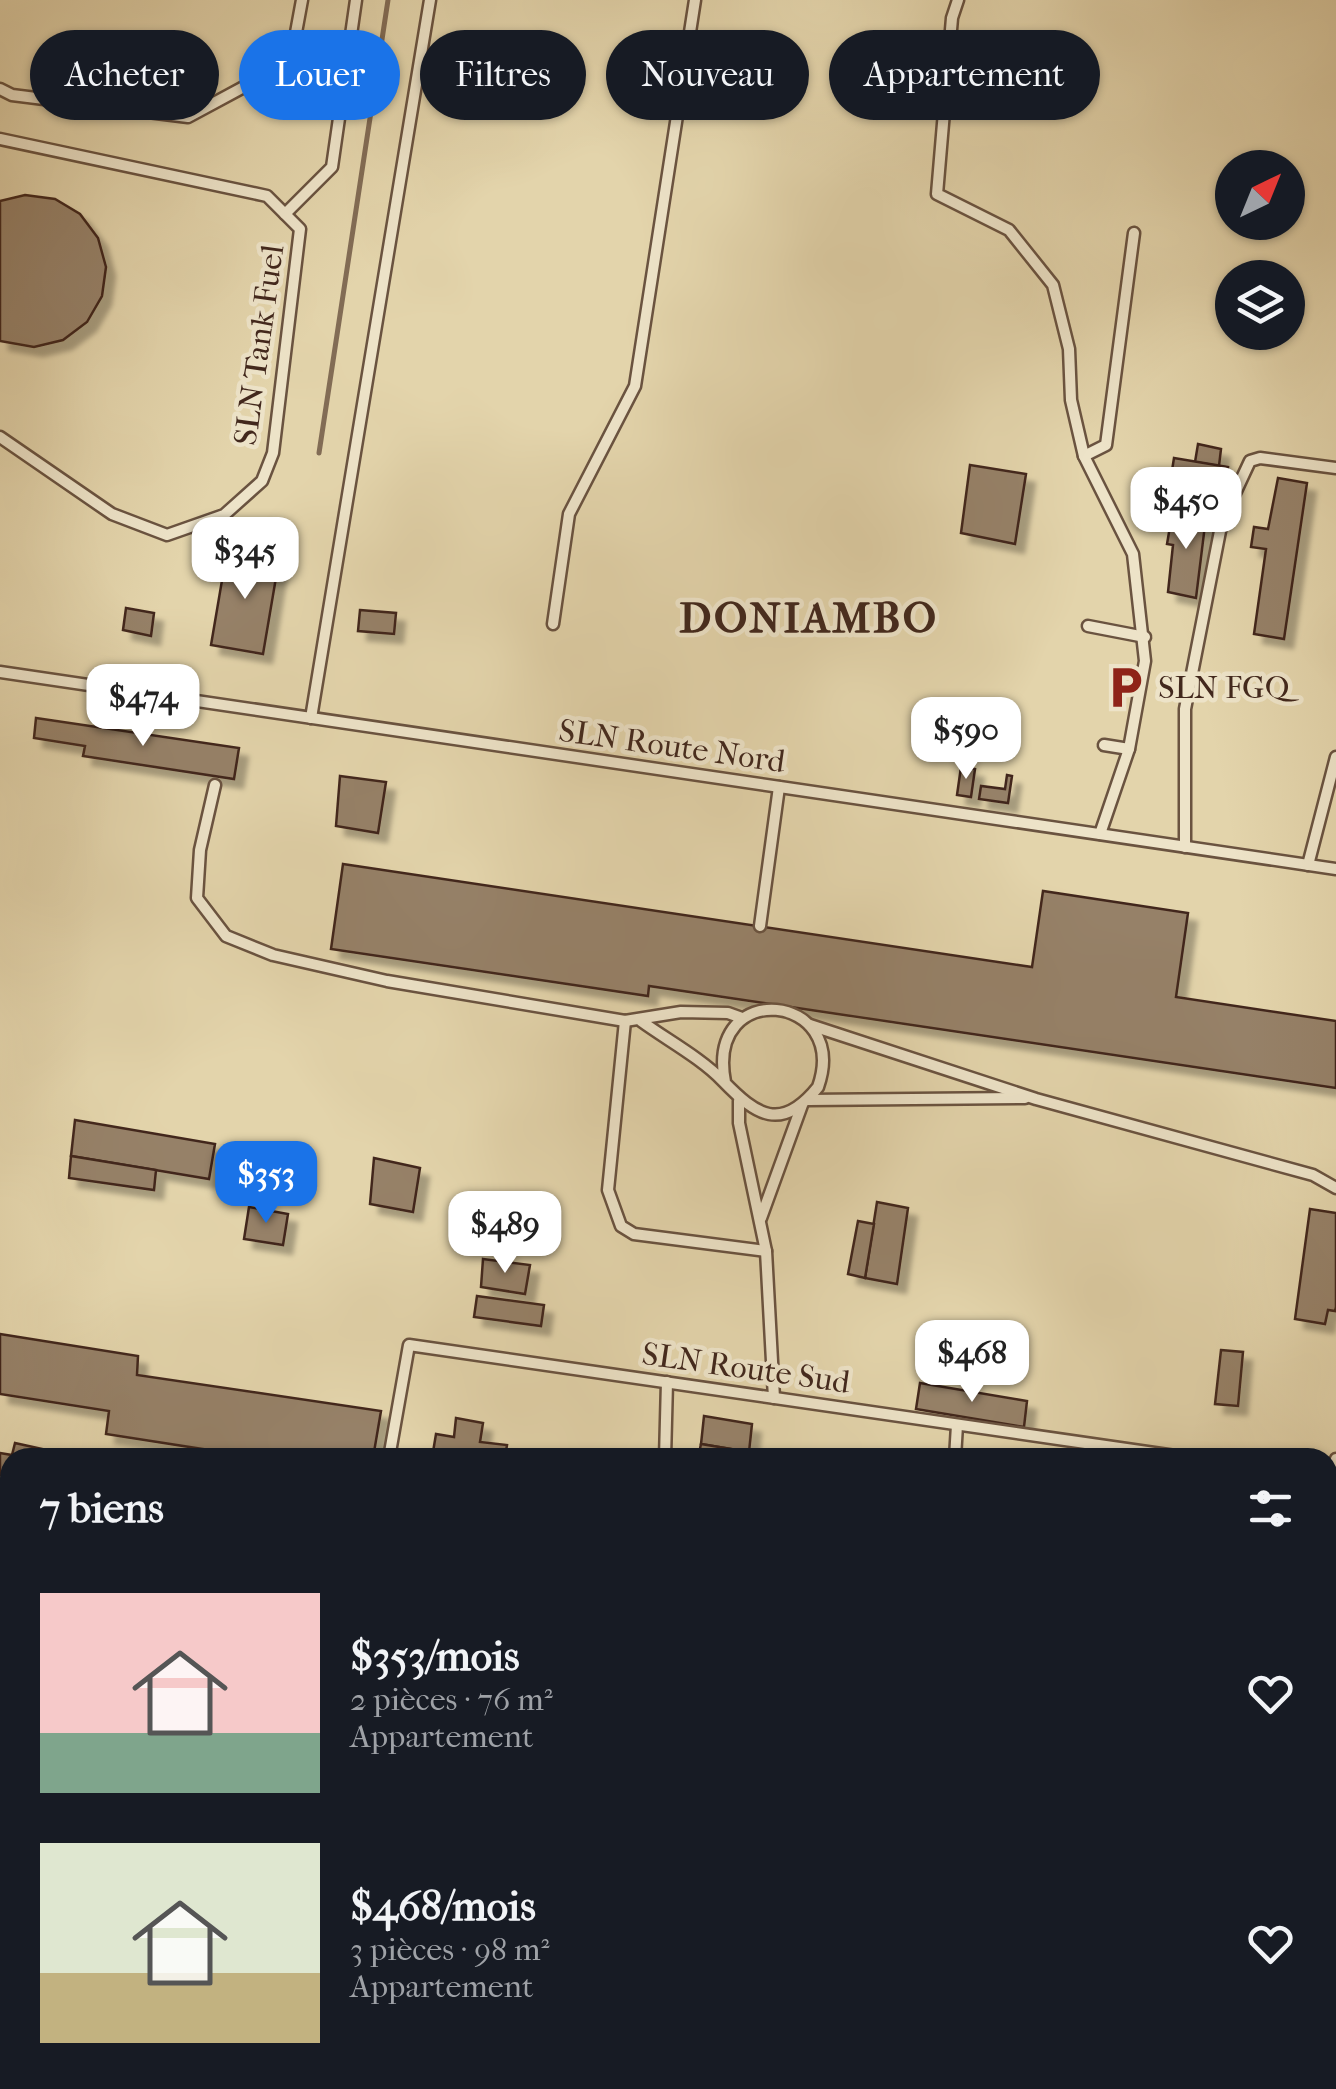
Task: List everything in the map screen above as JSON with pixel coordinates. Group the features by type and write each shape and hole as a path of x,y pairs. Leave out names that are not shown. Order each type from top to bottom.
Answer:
{"lane":[{"path":"296,30 302,0"},
{"path":"352,30 356,0"},
{"path":"311,718 430,0"},
{"path":"553,624 569,514 635,386 695,0"},
{"path":"958,0 952,18 937,194 1010,230 1053,285 1070,349 1071,400 1084,456 1132,554 1145,637 1129,749 1100,834"},
{"path":"0,88 12,95 188,117 239,90"},
{"path":"285,214 332,167 339,120"},
{"name":"SLN Tank Fuel","path":"0,139 267,196 300,229 273,453 262,480 224,516 167,535 112,514 0,437"},
{"path":"1084,456 1106,446 1134,232"},
{"path":"1185,847 1184,709 1222,521 1250,462 1260,458 1336,468"},
{"path":"1088,626 1145,637"},
{"name":"SLN Route Nord","path":"0,672 1336,869"},
{"path":"1104,745 1129,749"},
{"path":"1308,865 1336,756"},
{"path":"215,786 200,850 197,898 226,936 273,955 387,981 625,1021 681,1012 728,1013 742,1018"},
{"path":"760,926 779,787"},
{"path":"724,1082 723,1047 742,1018 754,1006 785,1010 810,1024 1036,1098 1313,1175 1336,1188"},
{"path":"625,1021 608,1190 622,1226 634,1234 766,1251"},
{"path":"641,1021 724,1082 750,1108 776,1113 805,1102 937,1095 1036,1098"},
{"path":"761,1219 805,1102 818,1087 824,1054 810,1024"},
{"path":"739,1101 738,1123 766,1251 774,1398"},
{"name":"SLN Route Sud","path":"392,1448 409,1345 1105,1448"},
{"path":"665,1448 667,1382"},
{"path":"956,1448 958,1425"}],"building":[{"path":"25,195 55,199 80,214 98,238 106,267 102,296 87,322 63,340 34,347 0,341 0,201"},
{"path":"1198,444 1221,449 1219,466 1195,462"},
{"path":"1174,458 1228,467 1220,520 1166,508"},
{"path":"970,465 1026,474 1015,544 961,533"},
{"path":"1278,478 1307,483 1284,639 1254,634 1266,549 1251,547 1254,527 1268,529"},
{"path":"1173,509 1206,517 1196,598 1168,592 1173,545 1167,544"},
{"path":"227,551 279,560 263,654 211,645"},
{"path":"126,608 154,613 151,636 123,630"},
{"path":"360,610 396,613 394,634 358,631"},
{"path":"36,718 239,748 234,779 83,756 85,746 34,738"},
{"path":"961,767 975,769 971,797 957,795"},
{"path":"1007,775 1012,776 1008,803 979,799 981,786 1005,789"},
{"path":"340,776 386,782 378,833 336,826"},
{"path":"343,864 1032,967 1043,891 1188,913 1176,997 1336,1021 1336,1088 649,986 648,996 331,949"},
{"path":"75,1120 215,1144 209,1179 71,1156"},
{"path":"71,1156 156,1170 154,1190 69,1178"},
{"path":"374,1158 420,1168 413,1212 370,1204"},
{"path":"877,1202 908,1208 897,1284 865,1278"},
{"path":"249,1207 288,1214 283,1245 244,1239"},
{"path":"1310,1209 1336,1213 1336,1307 1335,1311 1328,1310 1325,1324 1295,1319"},
{"path":"858,1221 874,1224 865,1278 848,1274"},
{"path":"483,1259 530,1265 525,1294 481,1287"},
{"path":"477,1296 544,1305 541,1326 474,1317"},
{"path":"0,1334 138,1356 137,1375 381,1411 375,1448 196,1448 106,1434 109,1411 0,1394"},
{"path":"1221,1350 1243,1352 1238,1406 1215,1404"},
{"path":"920,1383 1027,1401 1024,1427 916,1409"},
{"path":"704,1416 752,1424 749,1448 701,1444"},
{"path":"456,1418 483,1423 480,1442 507,1445 507,1448 434,1448 436,1434 454,1437"}],"waterway":[{"path":"319,453 388,0"}],"place":[{"name":"SLN FGQ","path":"1125,687"}],"district":[{"name":"DONIAMBO","path":"809,618"}]}
